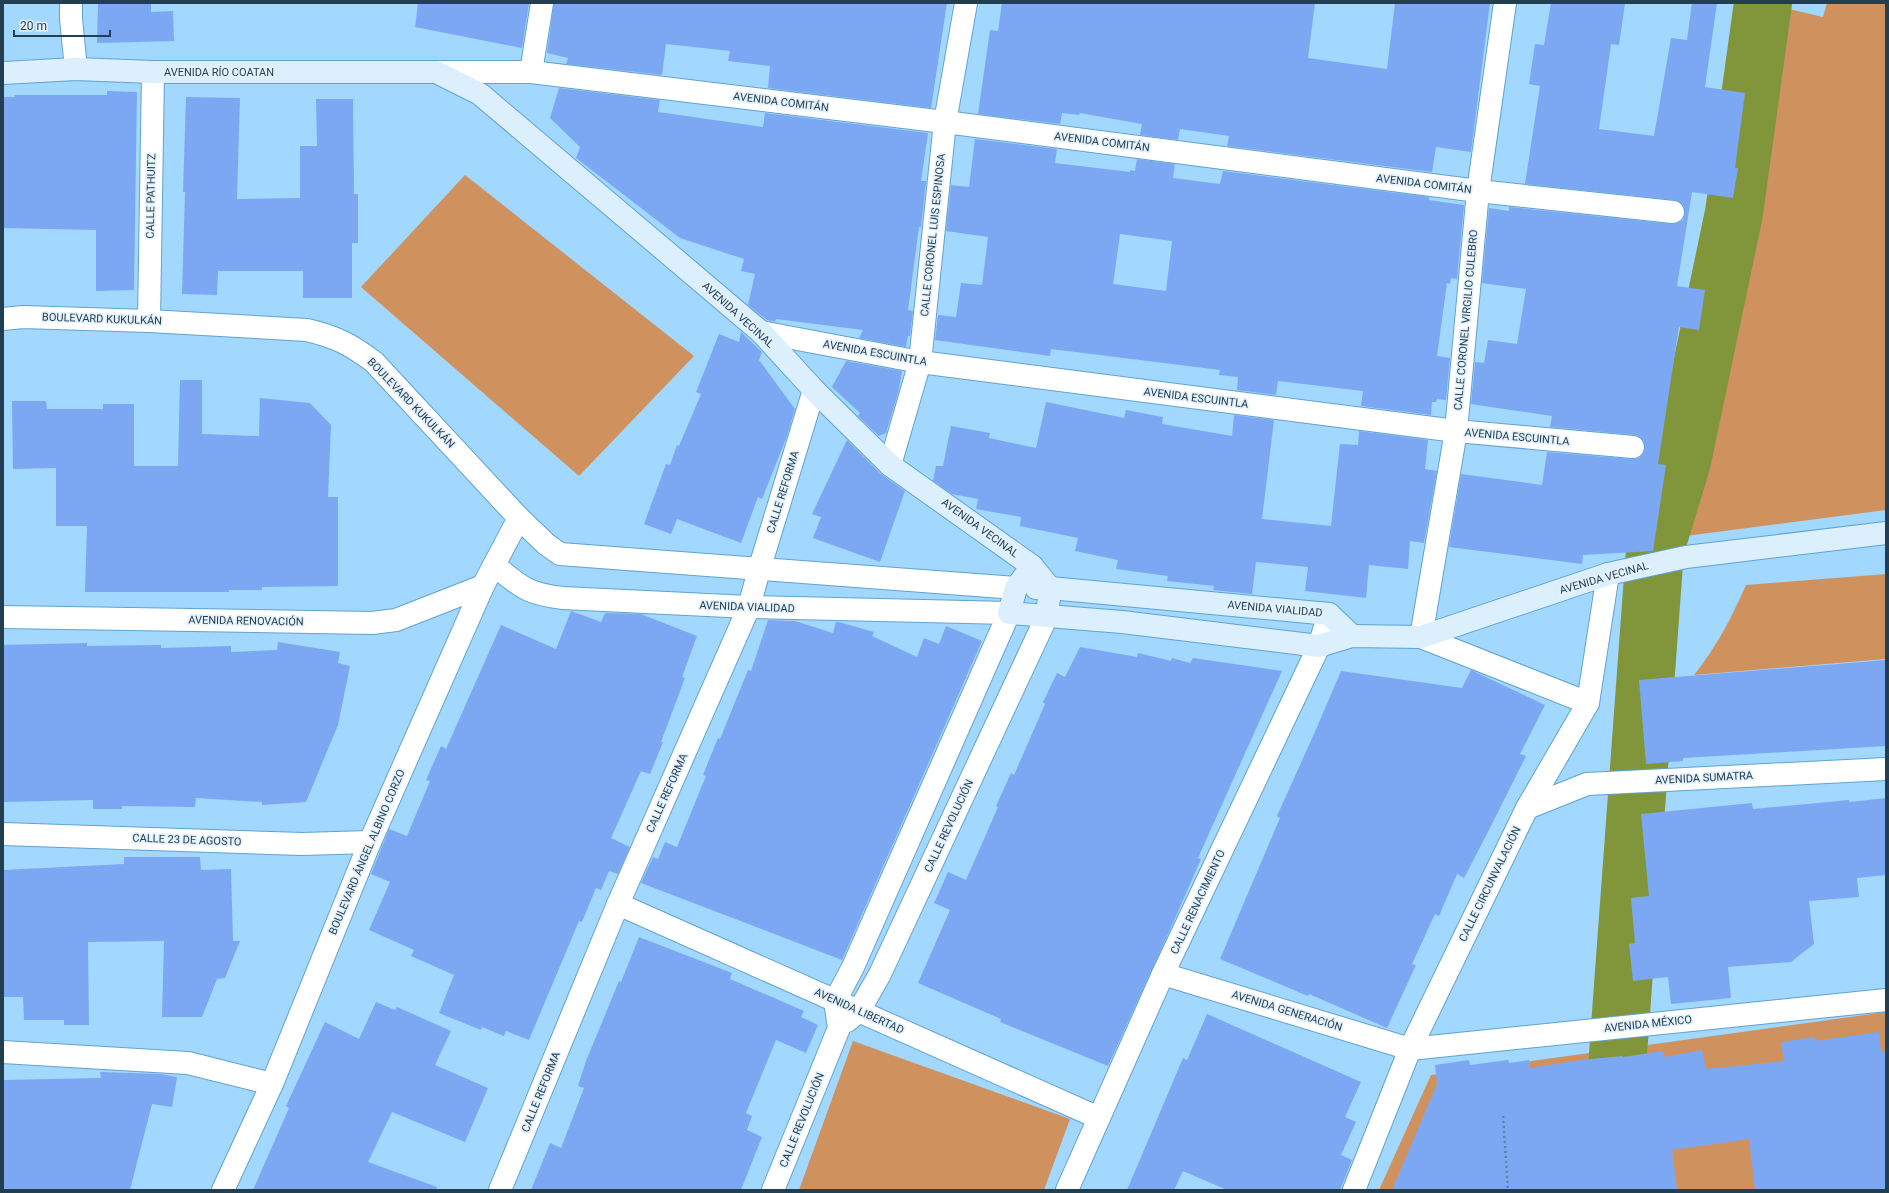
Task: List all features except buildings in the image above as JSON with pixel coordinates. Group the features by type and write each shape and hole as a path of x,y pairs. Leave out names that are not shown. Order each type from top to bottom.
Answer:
{"street":[{"path":"71,3 71,19 76,69"},
{"path":"531,72 542,3"},
{"name":"CALLE CORONEL LUIS ESPINOSA","path":"890,465 920,362 945,122 966,3"},
{"name":"CALLE CORONEL VIRGILIO CULEBRO","path":"1421,636 1456,431 1478,191 1505,3"},
{"name":"AVENIDA RÍO COATAN","path":"3,73 76,69 153,72 436,72"},
{"name":"CALLE PATHUITZ","path":"149,320 153,72"},
{"name":"AVENIDA COMITÁN","path":"436,72 531,72 945,122 1478,191 1674,212"},
{"name":"AVENIDA VECINAL","path":"436,72 480,94 761,332 814,390 890,465 1032,566"},
{"name":"BOULEVARD KUKULKÁN","path":"3,319 24,317 149,320 307,330 330,335 354,346 374,362 519,518 546,544 560,554 759,570"},
{"name":"AVENIDA ESCUINTLA","path":"761,332 920,362 1456,431 1633,447"},
{"name":"CALLE REFORMA","path":"500,1190 618,904 749,607 814,390"},
{"name":"BOULEVARD ÁNGEL ALBINO CORZO","path":"223,1190 272,1084 370,842 483,586 519,518"},
{"name":"AVENIDA VECINAL","path":"1352,636 1421,636 1608,574 1686,557 1886,533"},
{"name":"AVENIDA VIALIDAD","path":"494,565 522,588 540,596 563,598 749,607 1009,613 1122,622 1319,646 1352,636 1329,614 1050,588 1016,588 759,570"},
{"path":"839,1028 835,1001 853,967 1009,613 1016,588 1032,566 1050,588 1047,616"},
{"name":"CALLE CIRCUNVALACIÓN","path":"1354,1190 1410,1049 1527,808 1588,703 1608,574"},
{"name":"AVENIDA RENOVACIÓN","path":"3,617 372,623 396,620 483,586"},
{"name":"CALLE RENACIMIENTO","path":"1067,1190 1163,974 1319,646 1329,614"},
{"name":"CALLE REVOLUCIÓN","path":"773,1190 839,1028 859,1011 880,974 1047,616"},
{"path":"1421,636 1588,703"},
{"name":"AVENIDA SUMATRA","path":"1527,808 1587,784 1886,769"},
{"name":"CALLE 23 DE AGOSTO","path":"3,834 302,844 370,842"},
{"name":"AVENIDA LIBERTAD","path":"618,904 1099,1118"},
{"name":"AVENIDA GENERACIÓN","path":"1163,974 1410,1049"},
{"name":"AVENIDA MÉXICO","path":"1410,1049 1886,1000"},
{"path":"3,1052 188,1062 272,1084"}],"path":[{"path":"1503,1116 1508,1190"}],"shaded area":[{"path":"1827,3 1886,3 1886,510 1678,537 1771,5 1823,17"},
{"path":"465,175 694,356 579,476 361,287"},
{"path":"1886,574 1886,659 1694,675 1723,632 1746,585"},
{"path":"1886,1012 1886,1190 1379,1190 1431,1075"},
{"path":"853,1041 1070,1119 1044,1190 799,1190"}],"waterway":[{"path":"1608,1190 1655,550 1682,461 1734,213 1763,3"}]}
